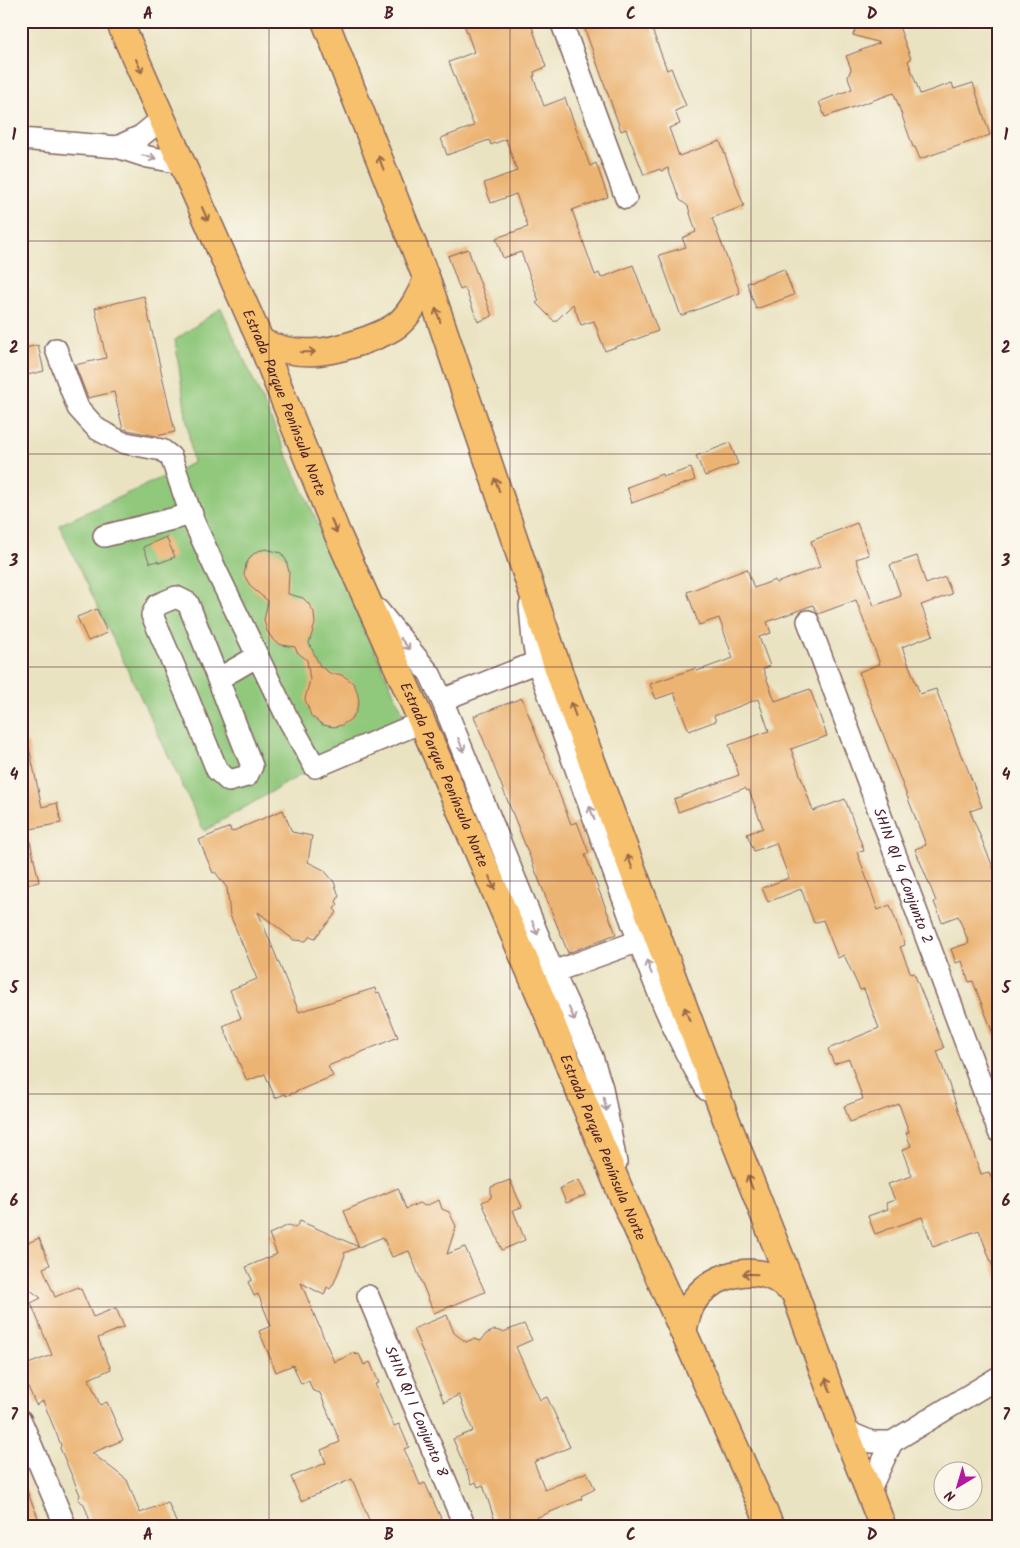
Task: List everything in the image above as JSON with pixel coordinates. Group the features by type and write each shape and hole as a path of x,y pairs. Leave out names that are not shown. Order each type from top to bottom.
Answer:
{"main road":[{"name":"Estrada Parque Península Norte","path":"119,21 261,342 337,534 422,722 542,1000 621,1193 771,1527"},
{"path":"325,21 427,280 503,501 522,566 570,701 726,1119 794,1291 845,1431 883,1527"},
{"path":"261,342 288,352 310,353 338,349 364,340 397,325 417,300 427,280"},
{"path":"683,1331 690,1308 705,1289 726,1276 757,1274 773,1278 794,1291"}],"street":[{"path":"561,21 626,198"},
{"path":"117,147 141,136 162,118"},
{"path":"21,139 117,147 159,159 182,163"},
{"path":"56,349 78,408 97,429 121,442 162,450 170,457 214,568 256,657 315,768 422,722"},
{"path":"104,536 192,514"},
{"path":"522,566 532,614 533,641 537,662 639,941 681,1046 726,1119"},
{"path":"364,592 430,674 442,700 553,972 592,1057 602,1088 621,1193"},
{"path":"176,597 188,603 218,678 252,766 247,776 229,781 217,770 152,616 157,605 176,597"},
{"name":"SHIN QI 4 Conjunto 2","path":"808,621 999,1132"},
{"path":"218,678 256,657"},
{"path":"442,700 537,662"},
{"path":"553,972 639,941"},
{"name":"SHIN QI 1 Conjunto 8","path":"368,1296 465,1527"},
{"path":"845,1431 872,1442 892,1442 999,1377"},
{"path":"21,1420 66,1527"},
{"path":"869,1491 892,1442"}],"green space":[{"path":"221,308 404,715 204,831 59,525 193,463 175,340"}],"building":[{"path":"463,21 530,21 546,67 534,72 535,76 533,76 544,106 565,98 590,166 596,163 608,197 572,210 595,275 599,273 601,278 633,265 658,331 605,351 594,321 581,325 573,304 555,322 536,303 539,301 521,252 503,258 496,238 528,227 516,194 491,203 484,183 517,171 506,139 491,145 489,140 447,155 441,138 474,126 449,62 474,52"},
{"path":"582,21 649,21 667,70 671,68 686,106 675,111 680,124 669,128 679,156 720,141 744,206 712,218 740,293 681,316 659,255 686,247 682,238 696,232 688,206 680,200 668,168 644,175 626,129 621,131"},
{"path":"859,21 897,21 911,59 908,61 920,94 952,83 954,89 973,83 990,135 920,159 915,147 913,147 894,93 825,117 819,102 852,89 848,77 851,69 846,56 880,43 853,35"},
{"path":"468,249 492,316 478,322 465,288 460,290 448,256"},
{"path":"784,269 794,295 756,309 747,283"},
{"path":"144,296 175,432 156,436 123,429 114,392 88,398 75,365 106,358 95,308"},
{"path":"38,345 44,371 23,376 21,349"},
{"path":"730,443 738,464 705,476 696,456"},
{"path":"691,468 695,480 632,503 627,487 662,474 663,477"},
{"path":"857,523 869,555 856,559 874,606 901,596 890,565 917,556 926,584 945,577 952,594 921,605 933,635 902,647 920,694 936,689 982,807 970,811 999,882 999,1044 997,1044 973,981 969,982 962,961 956,963 951,949 969,943 958,916 942,922 934,902 936,901 915,849 926,845 859,672 880,664 856,600 818,614 813,605 767,622 771,633 759,637 770,666 763,669 775,701 810,689 827,736 791,749 813,811 845,799 864,851 857,852 878,910 890,905 905,945 900,947 911,974 914,973 944,1048 937,1051 981,1174 989,1172 999,1197 999,1278 997,1278 979,1230 933,1247 922,1217 875,1234 868,1216 888,1209 886,1203 895,1200 888,1184 912,1176 902,1150 911,1146 906,1133 909,1132 899,1104 850,1122 844,1106 863,1099 849,1059 834,1064 828,1049 879,1028 864,989 860,990 844,955 838,958 823,920 814,923 801,889 768,902 762,888 789,878 776,843 754,851 747,834 763,828 749,790 747,791 745,788 678,812 674,799 739,775 729,745 769,731 758,699 714,716 716,721 689,731 674,693 656,699 650,684 696,668 697,671 733,658 719,618 699,625 687,592 747,569 754,588 775,580 776,583 820,567 811,541"},
{"path":"166,537 175,557 159,563 158,561 150,563 143,547"},
{"path":"266,549 281,553 286,560 289,572 288,594 303,598 314,612 315,624 309,643 320,666 331,674 339,674 347,678 354,684 359,701 356,712 351,719 342,725 334,727 323,725 311,716 305,699 310,680 307,660 297,652 295,647 282,645 274,641 267,631 264,620 268,601 251,587 244,575 246,564 251,556 258,551"},
{"path":"97,609 107,633 88,641 77,617"},
{"path":"522,698 571,824 577,822 589,853 585,855 616,934 568,953 474,716"},
{"path":"28,743 42,807 57,803 61,823 21,831 21,744"},
{"path":"283,810 292,832 312,836 308,862 324,870 334,882 339,896 336,902 338,904 334,909 337,912 315,938 310,936 306,941 294,940 258,912 299,1012 375,988 376,993 379,992 398,1037 328,1066 333,1076 286,1096 285,1094 275,1098 265,1074 247,1081 223,1026 241,1018 230,990 257,979 230,915 227,888 215,872 213,873 199,840 230,827 231,832"},
{"path":"28,832 39,882 21,886 21,833"},
{"path":"510,1180 522,1207 513,1210 525,1240 502,1250 482,1202 491,1198 491,1187"},
{"path":"579,1180 586,1195 566,1203 560,1188"},
{"path":"398,1188 406,1209 419,1203 425,1206 439,1200 442,1209 449,1212 456,1226 447,1254 465,1247 485,1292 434,1313 409,1251 392,1257 383,1237 359,1247 344,1211"},
{"path":"300,1221 359,1247 344,1253 345,1255 334,1283 330,1289 327,1287 324,1295 301,1283 334,1362 355,1353 356,1355 359,1354 364,1365 370,1362 379,1383 375,1384 394,1426 399,1424 409,1447 404,1449 420,1485 425,1483 445,1527 372,1527 352,1479 301,1501 291,1477 326,1463 321,1450 340,1442 320,1393 312,1390 309,1381 301,1384 293,1365 276,1372 259,1331 271,1326 258,1294 254,1296 248,1282 252,1280 246,1267 277,1254 269,1234 289,1225 295,1228"},
{"path":"39,1238 50,1265 43,1268 55,1297 78,1287 81,1289 93,1317 116,1308 124,1327 98,1338 111,1369 89,1379 100,1405 107,1402 123,1440 92,1453 127,1480 140,1513 168,1502 178,1527 92,1527 84,1504 78,1500 80,1495 43,1401 36,1405 23,1375 26,1373 23,1366 52,1355 31,1303 41,1298 21,1283 21,1246"},
{"path":"447,1315 454,1333 466,1342 473,1339 481,1341 486,1334 495,1330 503,1332 524,1324 532,1340 516,1347 540,1400 547,1397 570,1447 534,1462 545,1490 587,1472 595,1489 581,1496 582,1499 514,1527 497,1527 483,1485 478,1487 476,1482 472,1484 453,1439 473,1431 459,1395 444,1402 413,1329"},
{"path":"21,1477 42,1527 21,1527"}]}
